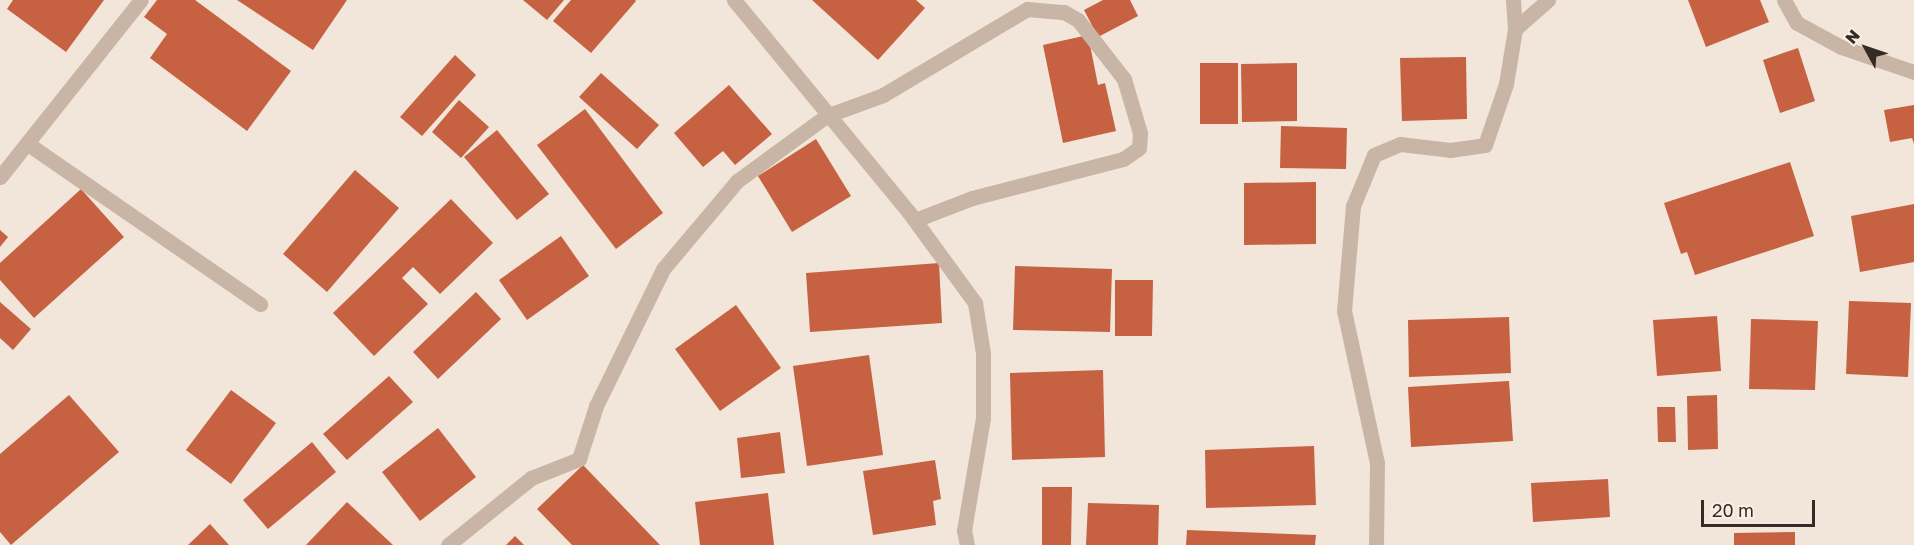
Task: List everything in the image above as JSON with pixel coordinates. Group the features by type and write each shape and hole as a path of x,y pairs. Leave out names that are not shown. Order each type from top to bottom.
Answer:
{"street":[{"path":"0,177 141,0"},
{"path":"734,0 826,116 915,220 975,303 983,418 964,530 967,545"},
{"path":"1376,545 1377,464 1344,311 1353,206 1374,155 1400,144 1450,150 1485,145 1506,84 1515,29 1513,0"},
{"path":"1515,29 1548,0"},
{"path":"1784,0 1797,23 1832,42 1914,72"},
{"path":"448,545 531,478 579,459 596,406 663,269 737,181 826,116 882,95 1027,9 1064,12 1078,20 1124,79 1140,133 1138,148 1123,159 972,198 915,220"},
{"path":"28,144 260,304"}],"building":[{"path":"13,0 104,0 66,52 7,9"},
{"path":"157,0 195,0 291,71 247,131 150,58 167,34 144,17"},
{"path":"237,0 347,0 313,50"},
{"path":"523,0 564,0 547,20"},
{"path":"571,0 636,1 591,53 553,21"},
{"path":"812,0 916,0 925,8 878,60"},
{"path":"1103,0 1130,0 1138,16 1098,37 1084,10"},
{"path":"1688,0 1760,0 1769,22 1706,47"},
{"path":"1088,35 1098,85 1105,83 1116,131 1063,143 1043,45"},
{"path":"1798,48 1815,101 1780,113 1763,60"},
{"path":"455,55 476,75 422,136 400,117"},
{"path":"1466,57 1467,119 1402,121 1400,58"},
{"path":"1200,63 1238,63 1238,124 1200,124"},
{"path":"1297,63 1297,121 1242,122 1241,64"},
{"path":"601,73 659,125 637,149 579,97"},
{"path":"729,85 772,134 735,165 723,151 703,167 674,133"},
{"path":"459,100 489,127 461,158 432,132"},
{"path":"1914,105 1914,144 1912,138 1890,142 1884,110"},
{"path":"585,109 663,213 616,249 537,145"},
{"path":"1281,126 1347,128 1346,169 1280,168"},
{"path":"497,130 549,194 517,220 464,157"},
{"path":"816,139 851,196 792,232 758,176"},
{"path":"1790,162 1814,236 1695,275 1687,252 1681,254 1664,203"},
{"path":"355,170 399,208 327,292 283,254"},
{"path":"1316,182 1316,244 1244,245 1244,183"},
{"path":"81,189 124,237 34,318 0,280 0,263"},
{"path":"451,199 493,243 440,294 413,267 402,278 428,304 374,356 333,313"},
{"path":"1914,204 1914,262 1860,272 1851,216"},
{"path":"0,230 8,237 0,247"},
{"path":"561,236 589,276 527,320 499,280"},
{"path":"939,263 942,323 810,332 806,273"},
{"path":"1015,266 1112,269 1110,332 1013,330"},
{"path":"1115,280 1153,280 1152,336 1115,336"},
{"path":"476,292 501,319 438,379 413,352"},
{"path":"1849,301 1911,303 1908,377 1846,374"},
{"path":"0,302 31,329 13,350 0,338"},
{"path":"736,305 781,368 720,411 675,349"},
{"path":"1717,316 1721,371 1657,376 1653,320"},
{"path":"1509,317 1511,373 1409,377 1408,320"},
{"path":"1751,319 1818,321 1815,390 1749,389"},
{"path":"869,355 883,455 807,466 793,366"},
{"path":"1103,370 1105,457 1012,460 1010,373"},
{"path":"389,376 413,402 347,460 323,434"},
{"path":"1509,381 1513,441 1411,447 1408,387"},
{"path":"231,390 276,423 231,484 186,450"},
{"path":"69,395 119,452 11,545 0,532 0,454"},
{"path":"1717,395 1718,449 1688,450 1687,396"},
{"path":"1657,407 1675,407 1676,442 1658,442"},
{"path":"438,428 476,477 420,521 382,472"},
{"path":"780,432 785,473 741,478 737,438"},
{"path":"312,442 336,472 268,529 243,500"},
{"path":"1314,446 1316,505 1206,508 1205,450"},
{"path":"935,460 941,499 933,501 936,525 873,535 863,471"},
{"path":"583,465 660,545 572,545 537,509"},
{"path":"1608,479 1610,517 1533,522 1531,483"},
{"path":"1042,487 1072,487 1071,545 1042,545"},
{"path":"768,493 774,545 700,545 695,502"},
{"path":"347,502 393,545 306,545"},
{"path":"1088,503 1159,505 1158,545 1086,545"},
{"path":"210,524 229,545 188,545"},
{"path":"1187,530 1316,535 1315,545 1186,545"},
{"path":"1795,532 1795,545 1734,545 1734,533"},
{"path":"515,536 524,545 506,545"}]}
